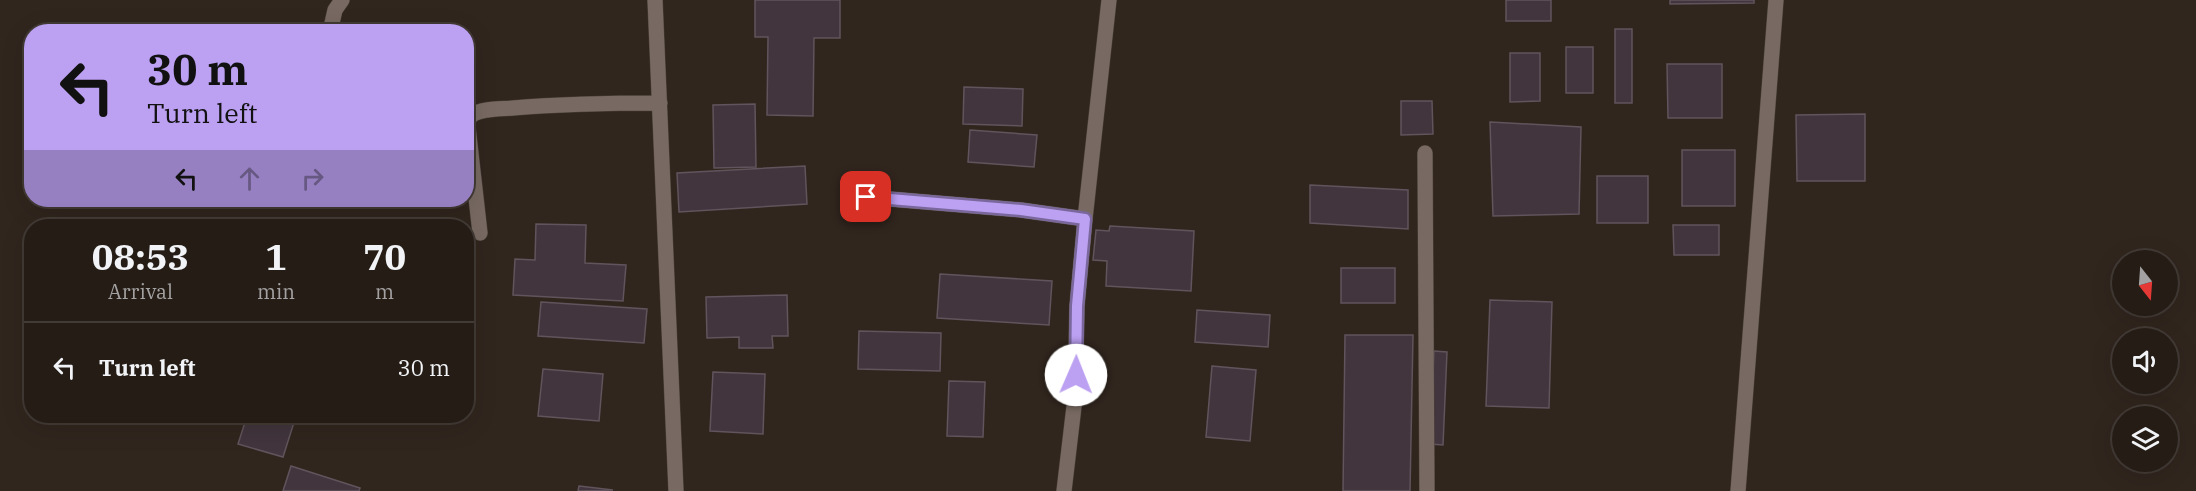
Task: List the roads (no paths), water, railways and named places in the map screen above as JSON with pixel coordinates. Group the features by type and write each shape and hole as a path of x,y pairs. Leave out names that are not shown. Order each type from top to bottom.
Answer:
{"street":[{"path":"332,24 335,10 342,0"},
{"path":"655,0 676,491"},
{"path":"1064,491 1075,398 1077,306 1109,0"},
{"path":"1738,491 1776,0"},
{"path":"474,114 501,109 565,104 660,103"},
{"path":"1425,153 1427,491"},
{"path":"474,180 480,233"},
{"path":"866,197 1021,210 1085,219"}]}
